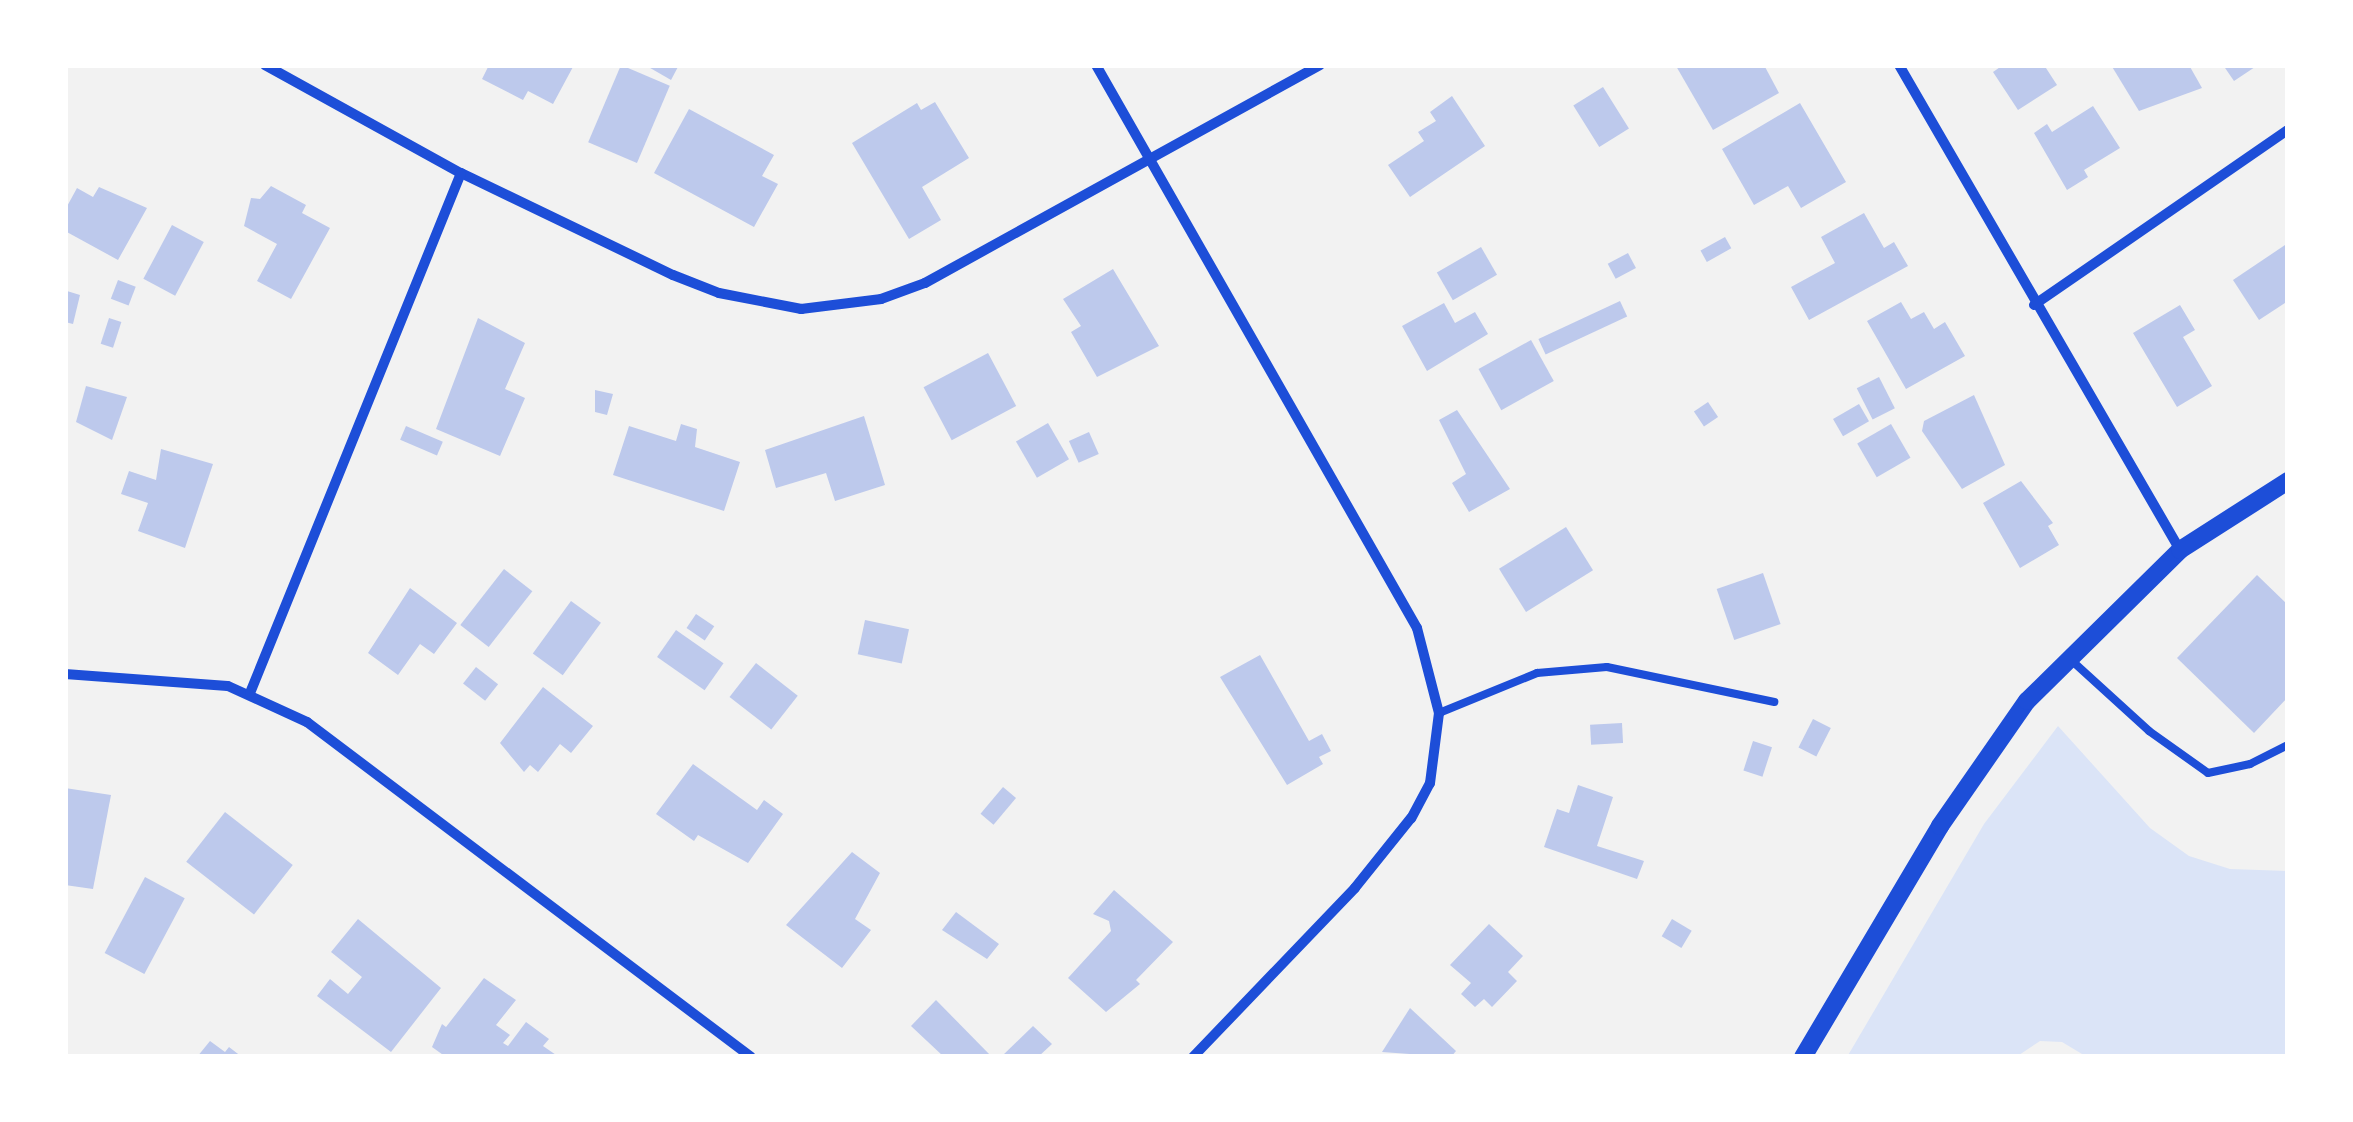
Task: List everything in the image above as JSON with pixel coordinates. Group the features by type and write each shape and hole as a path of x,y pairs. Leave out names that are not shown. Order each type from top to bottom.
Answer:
{"street":[{"path":"265,65 461,173 673,275 718,293 801,308 881,299 925,283 1152,162 1320,65"},
{"path":"1096,65 1417,628 1439,713 1430,782 1411,818 1355,888 1193,1057"},
{"path":"1899,65 2034,305 2180,550"},
{"path":"2034,305 2288,130"},
{"path":"250,694 461,173"},
{"path":"1803,1057 1950,812 2027,700 2066,656 2180,550 2288,480"},
{"path":"65,674 188,681 250,694 358,756 751,1057"}],"lane":[{"path":"2066,656 2149,731 2208,773 2250,764 2288,744"},
{"path":"1439,713 1538,673 1607,667 1774,702"}],"shaded area":[{"path":"2058,726 2150,828 2189,856 2230,869 2288,871 2288,1057 2087,1057 2062,1042 2040,1041 2016,1057 1847,1057 1984,824"}],"building":[{"path":"489,65 574,65 553,104 528,91 523,100 482,79"},
{"path":"621,65 670,86 637,163 588,142"},
{"path":"645,65 679,65 671,80"},
{"path":"1764,65 1779,93 1713,130 1676,66"},
{"path":"2003,65 2044,65 2057,85 2018,110 1993,72"},
{"path":"2111,65 2189,65 2202,88 2139,111"},
{"path":"2223,65 2258,65 2234,81"},
{"path":"1603,87 1629,129 1599,147 1573,106"},
{"path":"1452,96 1485,146 1410,197 1388,165 1424,141 1418,132 1436,121 1430,112"},
{"path":"935,102 969,158 922,187 941,220 909,239 852,143 917,103 921,110"},
{"path":"1800,103 1846,182 1801,208 1788,186 1754,205 1722,149"},
{"path":"2093,106 2120,148 2084,170 2088,177 2067,190 2034,133 2047,124 2052,132"},
{"path":"689,109 774,155 762,176 778,184 754,227 654,173"},
{"path":"271,186 306,205 302,213 330,228 291,299 257,281 277,244 244,226 251,198 260,199"},
{"path":"99,187 147,208 118,260 65,231 65,210 77,188 93,197"},
{"path":"1864,213 1884,248 1894,242 1908,266 1809,320 1791,287 1835,263 1821,237"},
{"path":"172,225 204,242 175,296 143,279"},
{"path":"1725,237 1731,248 1707,262 1701,251"},
{"path":"2288,243 2288,301 2259,320 2233,280"},
{"path":"1481,247 1497,275 1453,300 1437,272"},
{"path":"1628,253 1636,268 1616,279 1608,264"},
{"path":"1113,269 1159,346 1097,377 1071,332 1081,326 1063,299"},
{"path":"118,280 136,287 129,305 111,299"},
{"path":"67,291 80,295 73,324 65,322"},
{"path":"1620,301 1627,316 1546,354 1538,339"},
{"path":"1901,302 1911,319 1924,312 1934,329 1945,322 1965,356 1906,389 1867,321"},
{"path":"1444,303 1455,323 1475,312 1488,334 1427,371 1402,326"},
{"path":"2180,305 2195,330 2183,337 2212,386 2177,407 2133,333"},
{"path":"109,318 121,322 113,348 101,344"},
{"path":"478,318 525,343 505,389 525,398 500,456 436,429"},
{"path":"1531,340 1554,381 1501,410 1479,369"},
{"path":"988,353 1016,406 952,440 924,387"},
{"path":"1879,377 1895,408 1873,420 1857,388"},
{"path":"86,386 127,397 112,440 76,422"},
{"path":"595,390 613,394 607,415 595,412"},
{"path":"1974,395 2005,465 1962,489 1922,431 1924,421"},
{"path":"1708,402 1718,417 1704,426 1694,412"},
{"path":"1859,404 1869,421 1843,436 1833,419"},
{"path":"1457,410 1510,489 1469,512 1452,483 1466,474 1439,420"},
{"path":"864,416 885,485 835,501 826,473 776,488 765,450"},
{"path":"1048,423 1069,459 1037,478 1016,442"},
{"path":"681,424 697,429 695,447 740,462 724,511 613,475 629,426 676,441"},
{"path":"1891,424 1910,458 1877,477 1857,444"},
{"path":"406,426 443,442 437,455 400,440"},
{"path":"1089,432 1099,454 1079,463 1069,441"},
{"path":"161,449 213,464 185,548 138,531 148,503 121,494 129,471 156,480"},
{"path":"2021,481 2053,523 2048,526 2059,545 2020,568 1983,503"},
{"path":"1566,527 1593,570 1526,612 1499,569"},
{"path":"504,569 532,591 489,647 460,625"},
{"path":"1763,573 1781,624 1734,640 1717,589"},
{"path":"2257,575 2288,605 2288,697 2254,733 2177,658"},
{"path":"410,588 457,623 434,654 420,644 398,675 368,653"},
{"path":"571,601 601,623 563,675 533,654"},
{"path":"696,614 714,626 705,640 686,628"},
{"path":"865,620 909,629 902,664 858,654"},
{"path":"676,630 724,663 705,690 657,657"},
{"path":"1260,655 1309,741 1322,734 1331,751 1319,757 1323,764 1287,785 1220,677"},
{"path":"756,663 798,696 771,730 730,697"},
{"path":"476,667 498,684 485,701 463,684"},
{"path":"543,687 593,726 571,753 560,744 538,772 530,765 524,772 500,743"},
{"path":"1813,719 1831,728 1816,757 1798,748"},
{"path":"1622,723 1623,743 1591,745 1590,725"},
{"path":"1753,741 1772,747 1762,777 1743,770"},
{"path":"693,764 757,810 764,800 783,814 748,863 698,835 694,841 656,814"},
{"path":"1578,785 1613,797 1597,846 1644,861 1637,879 1544,847 1557,809 1569,813"},
{"path":"1003,787 1016,798 994,825 981,814"},
{"path":"65,788 111,795 93,889 65,885"},
{"path":"225,812 293,865 254,915 186,862"},
{"path":"852,852 880,873 855,919 871,930 842,968 786,925"},
{"path":"145,877 185,898 144,974 105,953"},
{"path":"1114,890 1173,942 1136,980 1140,984 1106,1012 1068,978 1111,931 1109,921 1093,914"},
{"path":"956,912 999,944 987,959 942,930"},
{"path":"358,919 441,988 391,1052 317,996 330,979 348,994 362,977 331,952"},
{"path":"1672,919 1692,931 1681,948 1662,936"},
{"path":"1489,924 1523,956 1508,972 1517,981 1492,1007 1484,999 1475,1007 1461,994 1471,983 1450,965"},
{"path":"484,978 516,1000 496,1025 510,1035 503,1043 508,1046 526,1022 549,1039 543,1046 559,1057 446,1057 432,1047 442,1024 446,1027"},
{"path":"936,1000 992,1057 944,1057 911,1026"},
{"path":"1410,1008 1456,1051 1451,1057 1382,1052"},
{"path":"1033,1026 1052,1044 1038,1057 1001,1057"},
{"path":"210,1041 225,1052 229,1047 242,1057 197,1057"}]}
